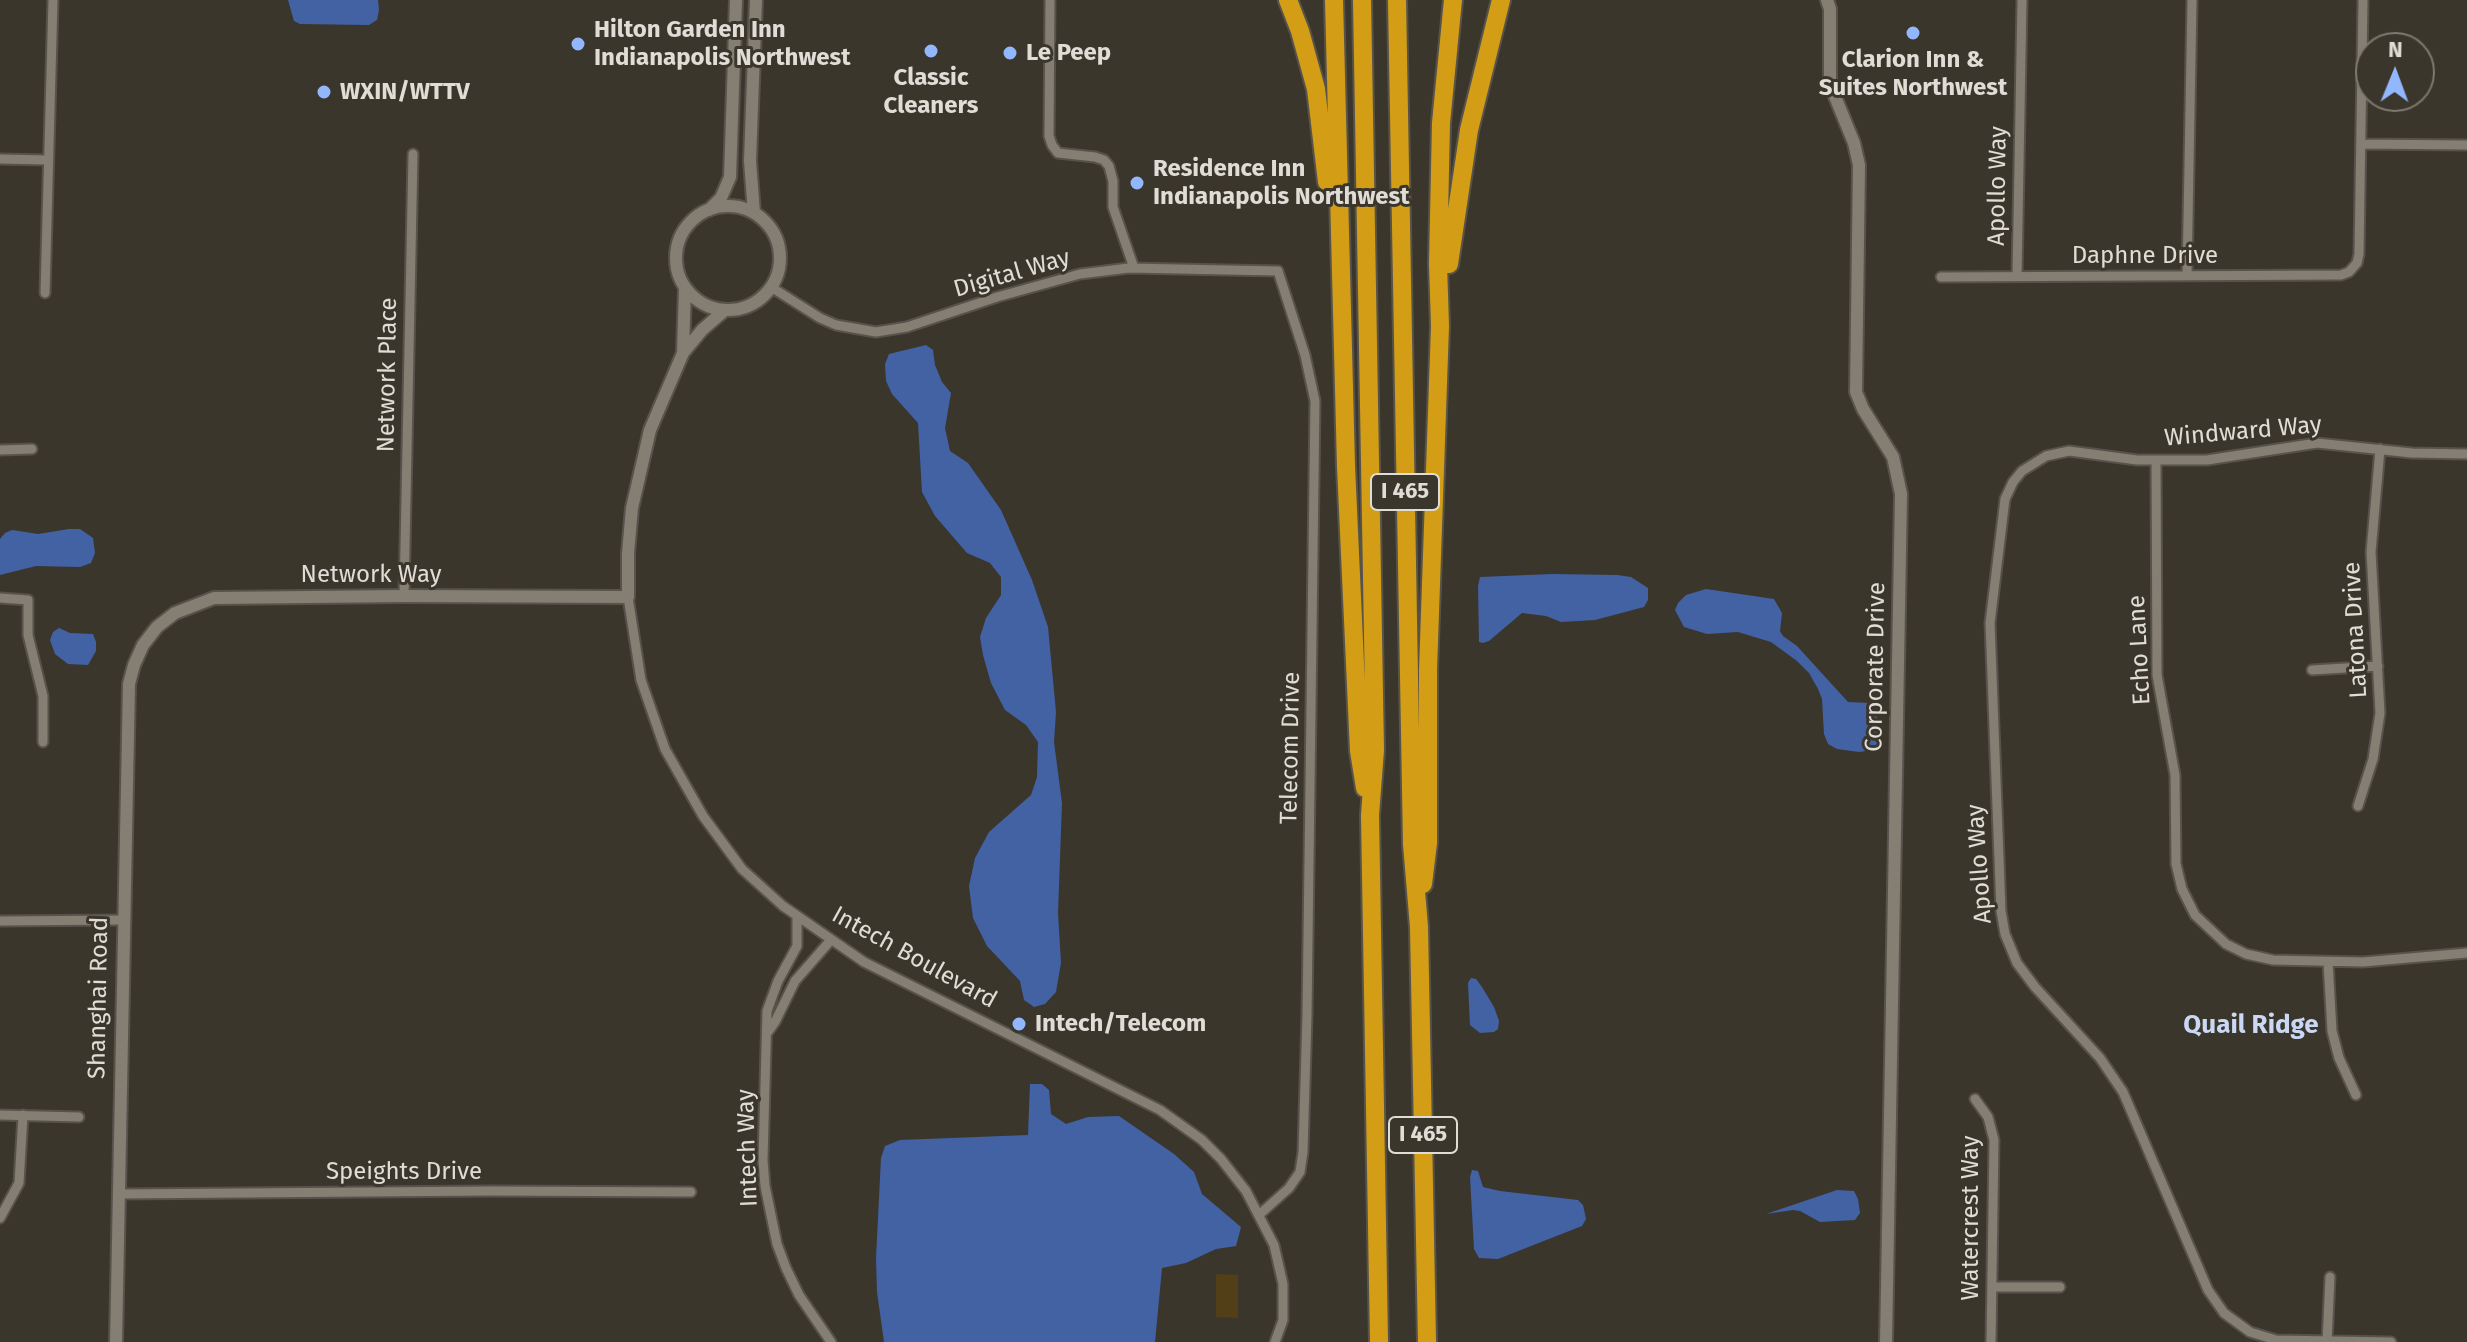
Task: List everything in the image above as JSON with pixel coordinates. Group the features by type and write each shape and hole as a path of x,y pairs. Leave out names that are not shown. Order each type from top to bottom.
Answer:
{"highway":[{"path":"1288,0 1309,60 1321,118 1340,312"},
{"path":"1334,0 1340,312 1359,751 1370,815"},
{"name":"I 465","path":"1362,0 1375,750 1370,815 1379,1342"},
{"name":"I 465","path":"1397,0 1412,829 1419,927 1427,1342"},
{"path":"1419,927 1428,843 1429,658 1440,326 1441,123 1453,0"},
{"path":"1440,326 1465,149 1501,0"}],"street":[{"path":"45,293 53,0"},
{"path":"709,210 733,206 754,213 769,226 778,244 780,265 771,287 753,304 725,310 701,302 685,287 676,265 679,241 692,221 721,198 730,177 736,0"},
{"path":"754,213 750,161 756,0"},
{"path":"1050,0 1049,136 1058,153 1095,157 1109,166 1113,181 1113,207 1134,268"},
{"name":"Apollo Way","path":"2017,276 2022,0"},
{"path":"2187,276 2192,0"},
{"path":"2363,0 2361,144 2467,145"},
{"name":"Corporate Drive","path":"1831,3 1830,79 1854,143 1860,175 1856,392 1893,457 1901,494 1886,1342"},
{"name":"Daphne Drive","path":"1941,277 2341,275 2357,263 2359,254 2361,144"},
{"name":"Network Place","path":"404,596 413,154"},
{"path":"0,159 48,160"},
{"name":"Digital Way","path":"771,287 836,325 860,331 884,331 907,327 1080,274 1134,268 1278,271"},
{"name":"Telecom Drive","path":"1260,1214 1289,1188 1300,1172 1307,1015 1315,401 1305,355 1278,271"},
{"name":"Intech Boulevard","path":"683,353 685,287"},
{"name":"Intech Boulevard","path":"725,310 702,330 683,353 657,411 640,466 630,525 628,597 641,680 657,731 672,764 731,855 755,882 830,941 872,966 1173,1118 1221,1159 1260,1214 1278,1256 1283,1284 1283,1320 1275,1342"},
{"name":"Windward Way","path":"2026,468 2046,456 2069,451 2125,459 2207,460 2317,443 2432,454 2467,454"},
{"path":"0,450 32,449"},
{"name":"Latona Drive","path":"2358,806 2378,736 2380,704 2371,542 2380,449"},
{"name":"Echo Lane","path":"2156,460 2156,662 2175,775 2175,854 2180,884 2198,919 2229,946 2246,954 2273,960 2328,962"},
{"name":"Apollo Way","path":"2026,468 2011,486 2003,508 1989,635 2004,930 2025,976 2113,1076 2133,1112 2210,1294 2247,1337"},
{"name":"Network Way","path":"137,656 151,634 165,620 186,607 210,599 628,597"},
{"path":"0,598 28,600 28,635 44,699 43,742"},
{"name":"Shanghai Road","path":"116,1342 129,684 137,656"},
{"path":"2312,670 2378,666"},
{"name":"Intech Way","path":"797,916 797,946 771,995 767,1011 763,1160 777,1244 799,1295 831,1342"},
{"path":"0,921 122,920"},
{"path":"767,1033 795,981 830,941"},
{"path":"2356,1095 2339,1058 2332,1031 2328,962 2467,953"},
{"name":"Watercrest Way","path":"1975,1099 1988,1117 1994,1140 1991,1342"},
{"path":"0,1115 79,1117"},
{"path":"0,1218 19,1183 23,1115"},
{"name":"Speights Drive","path":"118,1194 691,1192"},
{"path":"2327,1342 2330,1277"},
{"path":"1992,1287 2060,1287"},
{"path":"2247,1337 2391,1342"}],"shaded area":[{"path":"1216,1274 1238,1275 1238,1318 1216,1317"}],"water":[{"path":"288,0 378,0 379,10 377,20 369,25 300,24 294,21"},
{"path":"926,345 933,350 942,382 951,393 945,428 950,451 968,463 1001,510 1032,580 1048,627 1056,712 1054,742 1062,803 1058,913 1061,963 1056,992 1045,1004 1034,1007 1024,1000 1020,981 987,946 973,918 969,886 975,858 989,832 1031,795 1037,777 1038,742 1026,725 1005,710 991,683 983,655 980,637 986,618 1001,595 1001,577 990,563 967,553 935,516 922,492 918,423 892,394 886,381 885,364 889,354"},
{"path":"80,529 93,538 95,553 91,563 80,567 36,566 0,575 0,539 5,533 12,530 38,534"},
{"path":"1552,574 1631,577 1648,588 1648,600 1644,607 1595,620 1561,622 1546,616 1522,613 1489,641 1479,642 1480,577"},
{"path":"1706,589 1774,599 1782,613 1780,631 1783,636 1797,646 1848,702 1869,703 1874,707 1877,746 1873,750 1859,752 1837,749 1828,744 1818,689 1797,661 1771,642 1738,632 1707,634 1684,627 1675,610 1678,603 1686,595"},
{"path":"59,628 70,633 93,634 96,651 88,665 68,664 55,654 50,640"},
{"path":"1471,978 1476,979 1494,1007 1499,1021 1498,1029 1494,1032 1480,1033 1470,1025 1468,983"},
{"path":"1030,1084 1042,1084 1049,1090 1051,1114 1066,1124 1088,1117 1119,1116 1174,1154 1194,1172 1202,1194 1241,1227 1236,1246 1216,1249 1186,1263 1162,1268 1155,1342 884,1342 876,1258 881,1158 885,1146 900,1140 1028,1135"},
{"path":"1472,1170 1478,1171 1483,1187 1578,1200 1583,1205 1586,1219 1582,1226 1498,1259 1479,1258 1474,1249"},
{"path":"1837,1190 1854,1191 1860,1213 1855,1220 1820,1222 1793,1210 1766,1214"}],"place":[{"name":"Clarion Inn & Suites Northwest","path":"1913,33"},
{"name":"Hilton Garden Inn Indianapolis Northwest","path":"578,44"},
{"name":"Classic Cleaners","path":"931,51"},
{"name":"Le Peep","path":"1010,53"},
{"name":"WXIN/WTTV","path":"324,92"},
{"name":"Residence Inn Indianapolis Northwest","path":"1137,183"},
{"name":"Intech/Telecom","path":"1019,1024"}],"district":[{"name":"Quail Ridge","path":"2251,1026"}]}
